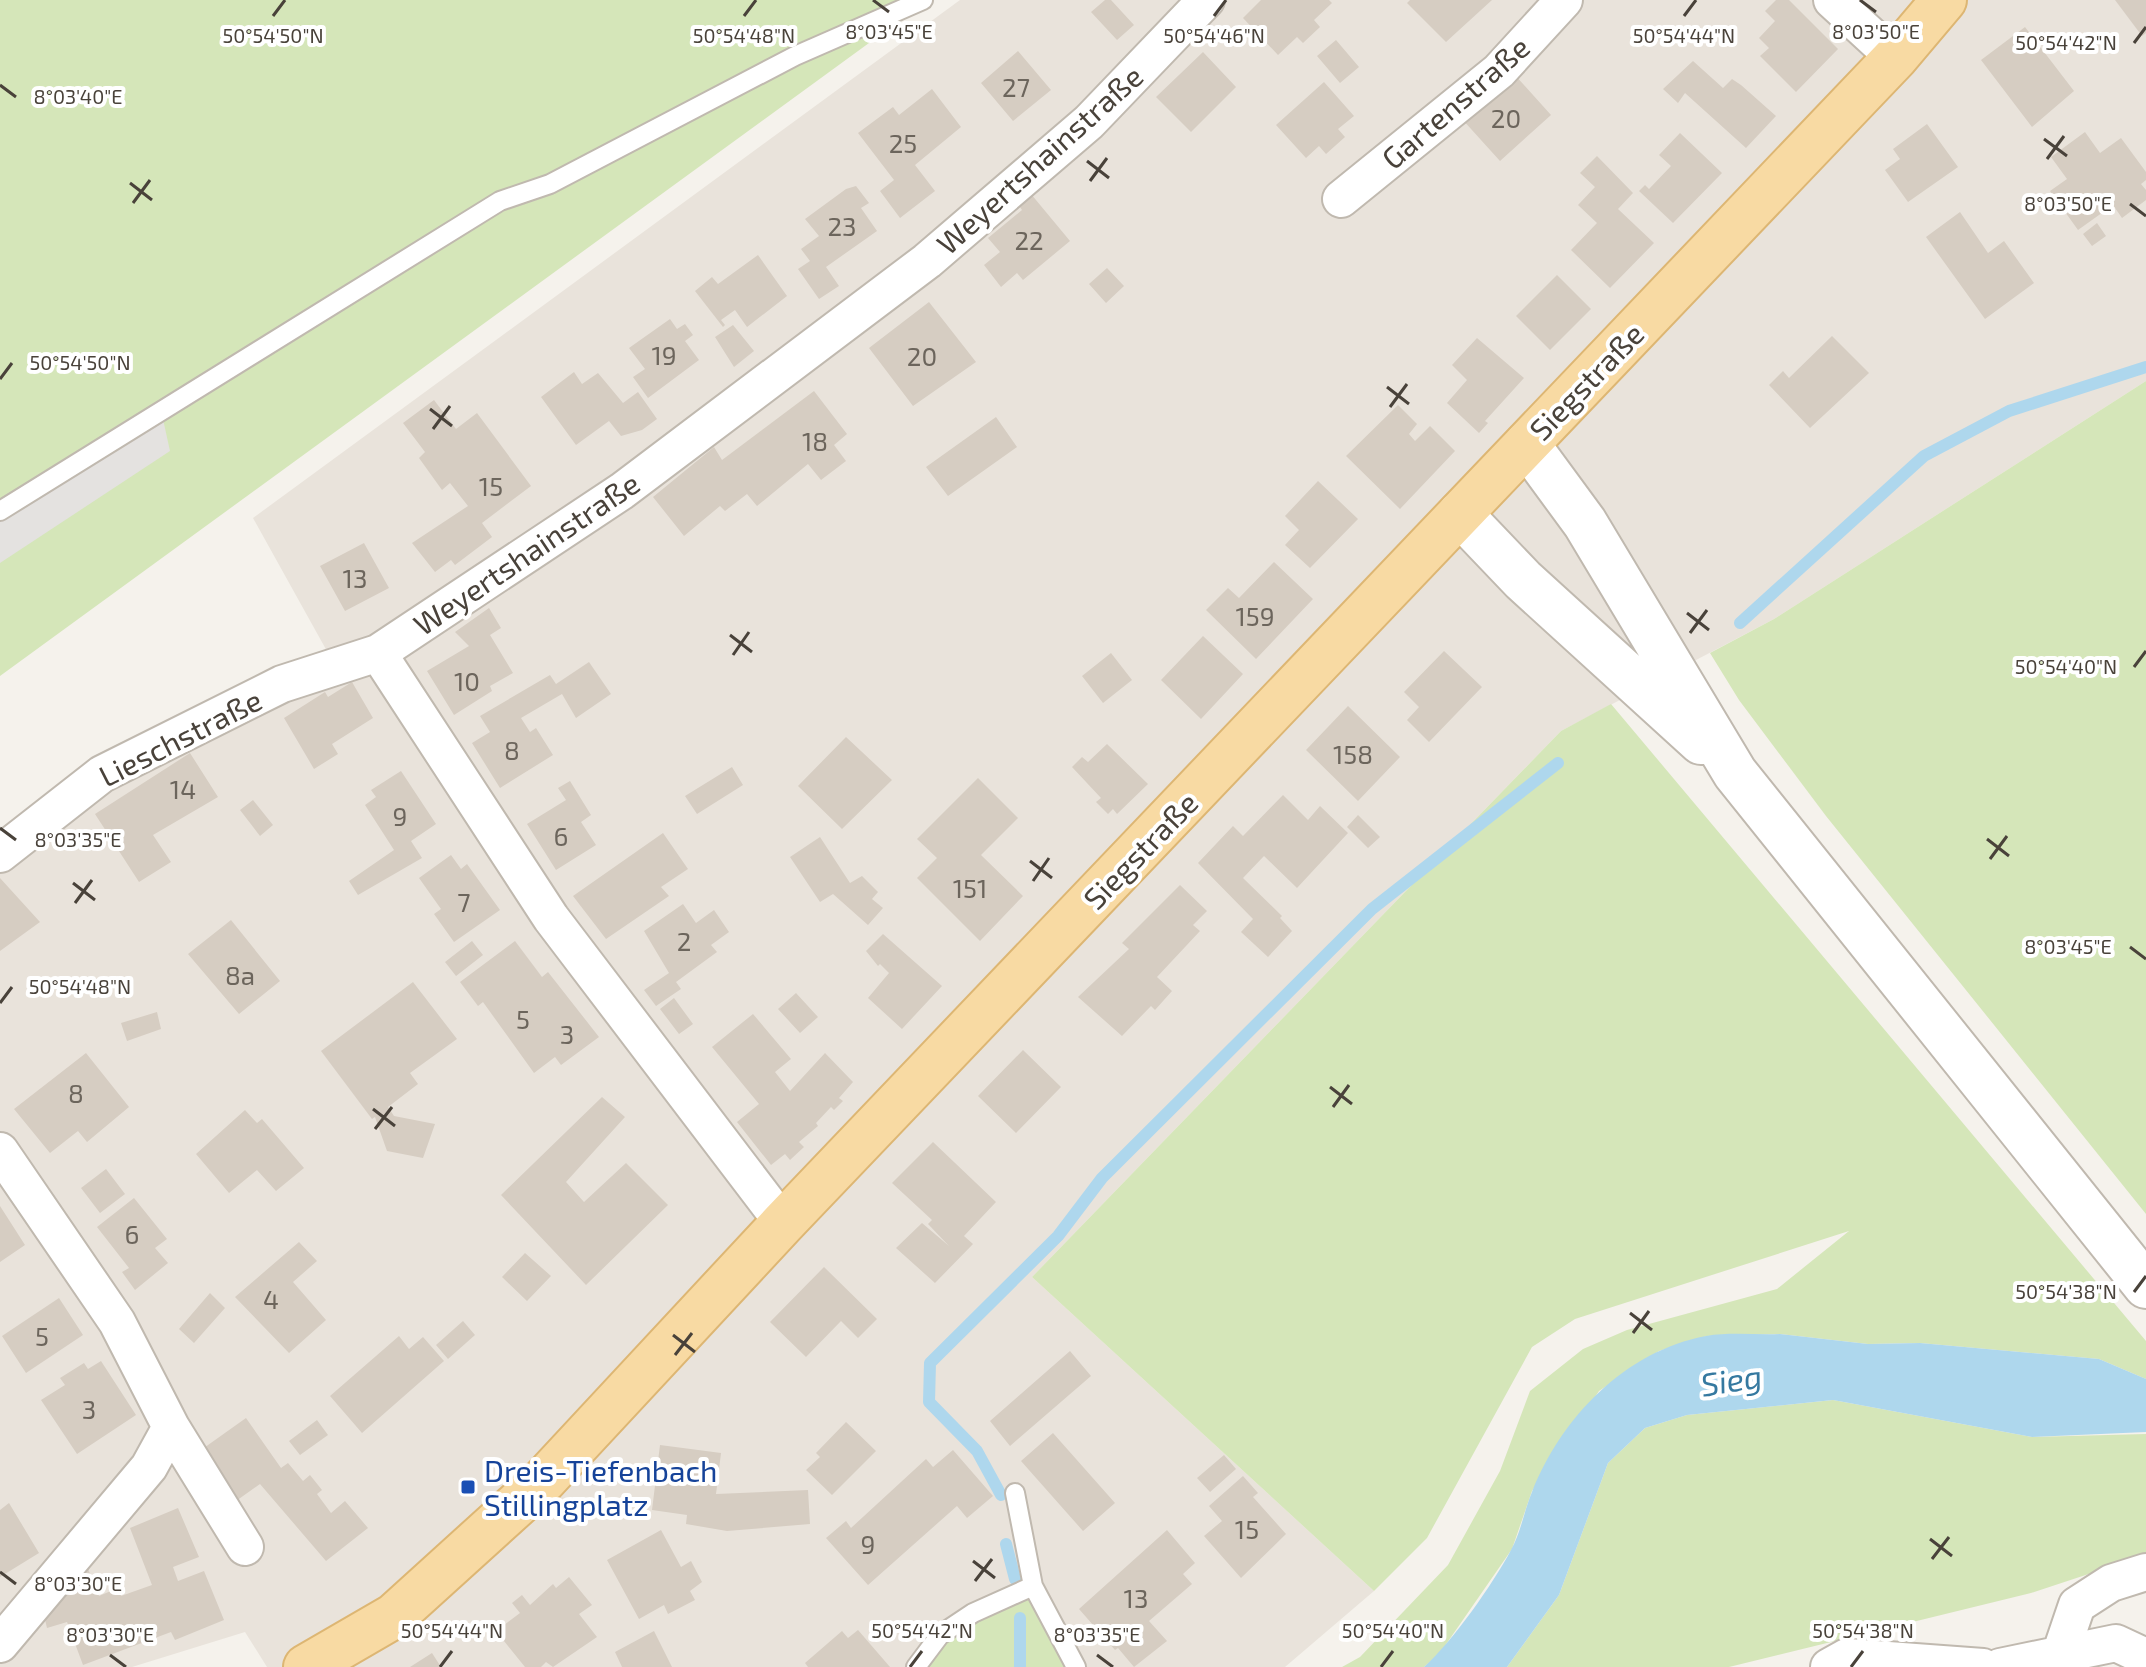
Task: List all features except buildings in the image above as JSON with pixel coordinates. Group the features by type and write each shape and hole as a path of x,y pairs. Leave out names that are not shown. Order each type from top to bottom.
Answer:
{"main road":[{"name":"Siegstraße","path":"306,1667 394,1616 544,1480 783,1223 1895,58 1944,0"}],"street":[{"name":"Weyertshainstraße","path":"378,653 622,491 927,261 1089,122 1206,0"},
{"name":"Gartenstraße","path":"1341,199 1499,71 1564,0"},
{"path":"1832,0 1895,58"},
{"path":"1527,444 1585,523 1735,773 2146,1286"},
{"path":"1460,514 1523,580 1735,773"},
{"name":"Lieschstraße","path":"0,854 102,774 282,684 378,653"},
{"path":"378,653 551,918 783,1223"},
{"path":"0,1151 117,1322 171,1427 245,1547"},
{"path":"0,1644 149,1467 171,1427"},
{"path":"2061,1652 2077,1605 2111,1583 2146,1572"},
{"path":"2000,1667 2116,1643 2146,1657"},
{"path":"1829,1667 1847,1657 1983,1667"}],"lane":[{"path":"0,511 500,201 550,184 795,56 923,0"},
{"path":"1015,1493 1033,1586 1076,1667"},
{"path":"916,1667 940,1635 973,1613 1033,1586"}],"shaded area":[{"path":"960,0 2146,0 2146,381 1774,619 1561,731 1032,1277 1374,1591 1285,1667 267,1667 245,1632 132,1667 0,1667 0,864 106,787 338,671 253,518"},
{"path":"161,410 170,451 0,563 0,511"}],"green space":[{"path":"0,0 928,0 0,676"},
{"path":"2146,381 2146,1214 1826,816 1739,700 1710,653 1774,619"},
{"path":"1611,704 2146,1341 2146,1379 2099,1359 1920,1343 1868,1344 1780,1334 1707,1336 1659,1351 1599,1391 1532,1491 1512,1549 1440,1653 1424,1667 1342,1667 1360,1657 1448,1565 1500,1471 1530,1391 1583,1349 1627,1330 1777,1289 1849,1231 1575,1319 1532,1347 1427,1538 1374,1591 1032,1277 1561,731"},
{"path":"1833,1400 2032,1437 2146,1434 2146,1555 2031,1593 1729,1667 1507,1667 1559,1595 1608,1463 1645,1428 1687,1415"},
{"path":"1033,1586 1076,1667 916,1667 940,1635"}],"water":[{"name":"Sieg","path":"1780,1334 1868,1344 1920,1343 2099,1359 2146,1379 2146,1432 2032,1437 1833,1400 1687,1415 1645,1428 1608,1463 1559,1595 1507,1667 1424,1667 1459,1628 1494,1579 1514,1543 1544,1465 1578,1414 1600,1392 1623,1372 1676,1344 1715,1335"}],"waterway":[{"path":"1740,623 1924,456 2009,411 2146,367"},
{"path":"1001,1495 977,1451 929,1402 930,1363 1058,1236 1102,1178 1372,909 1558,763"},
{"path":"1006,1544 1015,1579"},
{"path":"1020,1618 1020,1667"}],"place":[{"name":"Dreis-Tiefenbach Stillingplatz","path":"468,1487"}]}
